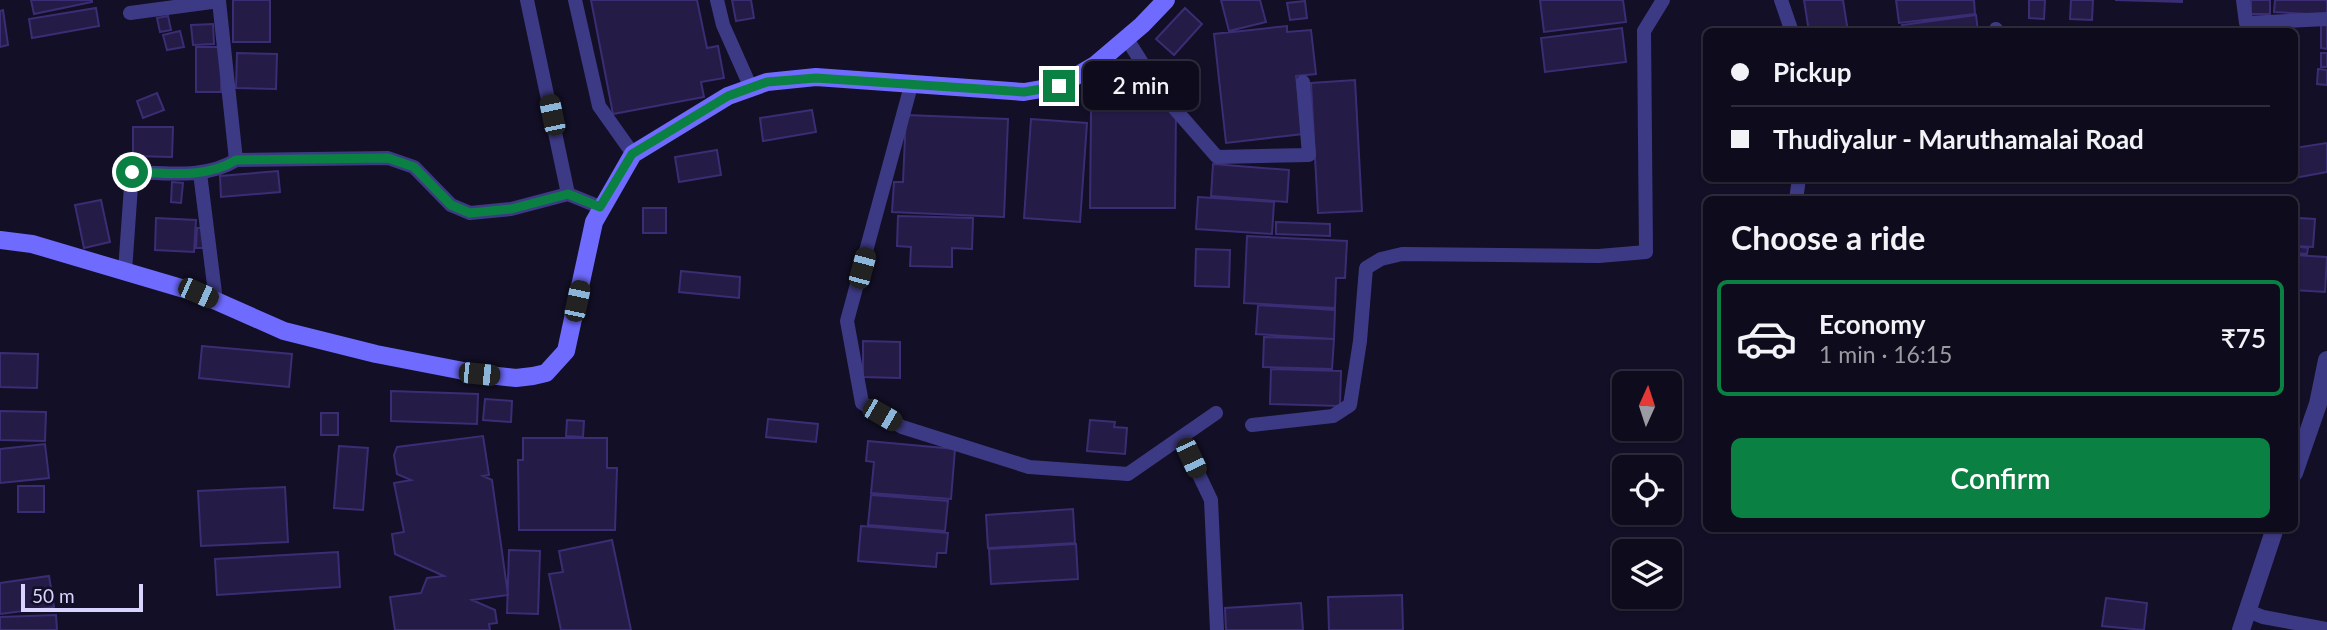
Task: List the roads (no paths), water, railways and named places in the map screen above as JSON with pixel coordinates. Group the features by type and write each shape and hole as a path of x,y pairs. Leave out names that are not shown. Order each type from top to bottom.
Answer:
{"main road":[{"path":"1,236 125,271 216,301 284,331 376,354 479,374 516,378 533,376 546,373 566,351 594,222 632,154 728,96 767,82 816,78 912,82 1024,92 1059,86 1095,65 1166,0"}],"street":[{"path":"527,0 568,194"},
{"path":"575,0 599,106 632,154"},
{"path":"717,0 723,25 751,88"},
{"path":"1252,425 1333,416 1350,405 1360,341 1366,268 1381,259 1402,254 1599,256 1646,252 1644,32 1663,0"},
{"path":"1781,0 1791,28"},
{"path":"2243,0 2246,23 2327,19"},
{"path":"130,13 219,1 236,160"},
{"path":"1126,39 1161,93 1217,157 1309,155 1303,82"},
{"path":"912,82 848,321 862,403 902,427 1029,467 1128,474 1216,413"},
{"path":"125,271 132,172 200,173 226,167 236,160 388,158 414,167 451,205 470,213 511,209 568,194 600,207"},
{"path":"200,173 216,301"},
{"path":"2298,462 2318,404 2326,365"},
{"path":"1181,437 1211,500 1217,630"},
{"path":"2241,630 2275,532"},
{"path":"2248,611 2263,617 2327,629"}]}
